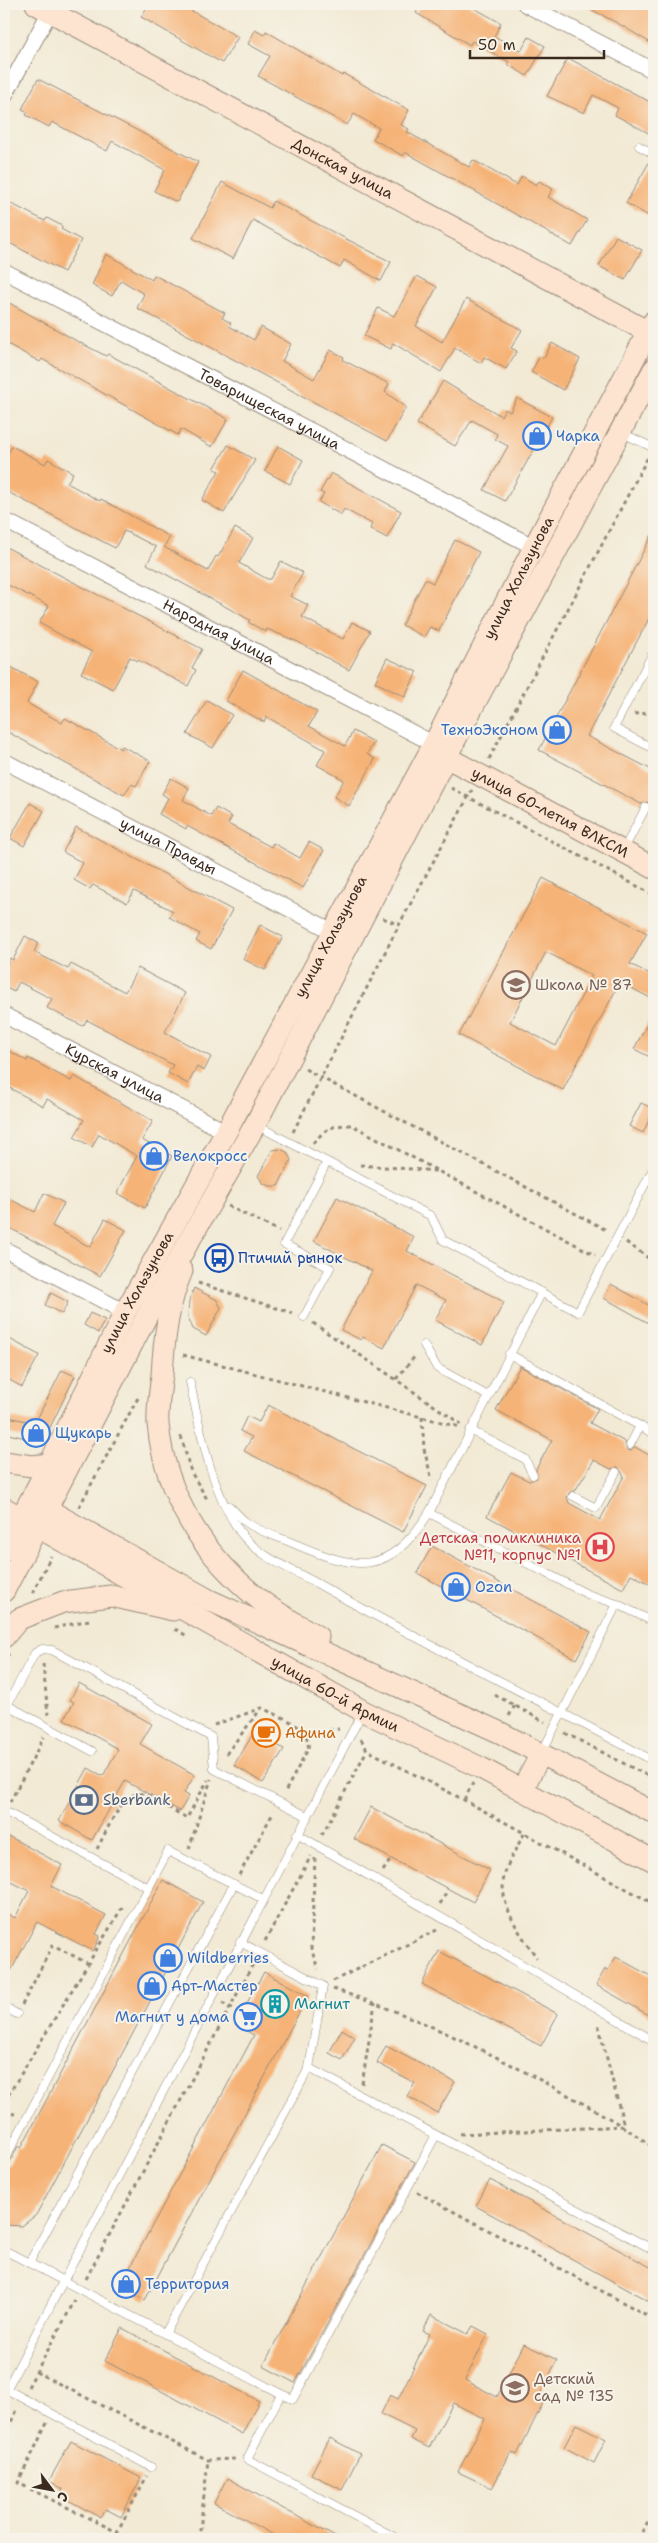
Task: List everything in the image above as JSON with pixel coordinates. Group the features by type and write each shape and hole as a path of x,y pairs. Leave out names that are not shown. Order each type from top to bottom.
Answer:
{"main road":[{"name":"Донская улица","path":"46,6 652,329"},
{"name":"улица Хользунова","path":"4,1591 24,1515 72,1462 152,1306 221,1198 255,1125 440,750 534,547 652,329"},
{"name":"улица Хользунова","path":"4,1550 50,1464 125,1312 226,1132 332,931 440,750 654,369"},
{"name":"улица 60-летия ВЛКСМ","path":"440,750 480,776 654,868"},
{"path":"221,1198 177,1283 164,1344 160,1389 158,1422 163,1458 181,1507 217,1562 261,1601 377,1675"},
{"path":"4,1462 32,1466 72,1462"},
{"name":"улица 60-й Армии","path":"24,1515 71,1522 209,1600 501,1733 654,1813"},
{"name":"улица 60-й Армии","path":"24,1515 60,1540 199,1616 359,1719 522,1790 654,1861"},
{"path":"4,1637 19,1619 63,1602 111,1596 199,1616"},
{"path":"522,1790 541,1754"}],"street":[{"path":"525,4 654,71"},
{"path":"4,97 46,6"},
{"name":"Товарищеская улица","path":"4,271 534,547"},
{"name":"Народная улица","path":"4,520 440,750"},
{"name":"улица Правды","path":"4,761 332,931"},
{"name":"Курская улица","path":"4,1015 226,1132"},
{"path":"4,1249 125,1312"}],"lane":[{"path":"647,139 641,147 654,154"},
{"path":"620,432 654,447"},
{"path":"654,651 614,728 654,749"},
{"path":"623,851 646,807"},
{"path":"255,1125 431,1216 443,1240 578,1312 654,1167"},
{"path":"304,1317 330,1268 284,1244 327,1162"},
{"path":"223,1499 246,1522 332,1560 356,1564 375,1561 395,1552 416,1533 429,1513 436,1496 542,1292"},
{"path":"424,1345 437,1368 488,1396"},
{"path":"509,1354 654,1434"},
{"path":"190,1382 205,1454 223,1499 241,1533 265,1554 376,1617 654,1761"},
{"path":"630,1445 640,1426"},
{"path":"470,1430 525,1459 533,1475"},
{"path":"572,1496 596,1508 616,1472"},
{"path":"429,1513 587,1594 617,1604 654,1622"},
{"path":"541,1754 617,1604"},
{"path":"92,1751 49,1728 5,1708 35,1653 42,1649 52,1650 211,1737 214,1769 307,1816"},
{"path":"152,2467 5,2391 359,1719"},
{"path":"4,1812 149,1888"},
{"path":"297,1834 654,2041"},
{"path":"4,2161 168,1851 263,1899"},
{"path":"29,2264 234,1884"},
{"path":"165,2334 308,2068 323,1986 240,1942"},
{"path":"4,2007 17,2014"},
{"path":"308,2068 654,2250"},
{"path":"4,2250 292,2399 409,2188 436,2135"},
{"path":"281,2394 247,2459 398,2539"}],"path":[{"path":"288,1142 399,926 654,447"},
{"path":"447,786 654,895"},
{"path":"379,916 399,926"},
{"path":"300,1067 618,1237 654,1262"},
{"path":"306,1151 325,1130 336,1125 352,1125 605,1261"},
{"path":"327,1162 438,1171"},
{"path":"221,1198 226,1205 288,1236"},
{"path":"196,1282 304,1317 470,1430"},
{"path":"396,1380 424,1345"},
{"path":"174,1353 470,1430"},
{"path":"71,1522 143,1389 160,1389"},
{"path":"422,1417 424,1449 436,1496"},
{"path":"19,1619 60,1540"},
{"path":"71,1624 97,1619"},
{"path":"173,1628 190,1638"},
{"path":"4,1812 49,1728 42,1649"},
{"path":"92,1858 121,1805 129,1796 140,1794 187,1818 214,1769 262,1708"},
{"path":"200,1731 262,1708 295,1725 305,1733 309,1741 308,1748 234,1884"},
{"path":"247,2459 208,2460 36,2372 367,1750 359,1719 305,1733"},
{"path":"367,1750 654,1904"},
{"path":"186,1860 214,1769"},
{"path":"524,1834 508,1865 503,1884 511,1920 554,1983"},
{"path":"316,1846 311,1948 323,1986"},
{"path":"4,2102 138,1882"},
{"path":"323,1986 451,1923"},
{"path":"17,2014 53,1945 87,1963"},
{"path":"323,1986 375,2003 490,2052 624,2126 654,2148"},
{"path":"360,2095 375,2003"},
{"path":"594,2006 624,2126"},
{"path":"230,2007 242,2013"},
{"path":"436,2135 624,2126"},
{"path":"409,2188 654,2319"},
{"path":"52,2414 18,2483 117,2532 122,2539"},
{"path":"198,2539 208,2460"},
{"path":"117,2532 152,2467"},
{"path":"638,2539 654,2512"}],"building":[{"path":"149,4 193,4 190,10 238,37 222,63 141,17"},
{"path":"421,4 467,4 501,23 494,36 521,51 529,37 545,46 527,76 507,64 509,62 472,41 470,45 416,13"},
{"path":"581,4 654,4 654,45 619,24"},
{"path":"255,30 264,35 266,31 342,76 344,74 409,110 401,125 409,129 407,132 469,167 473,160 517,185 522,176 536,185 539,181 553,189 548,197 587,220 572,246 405,152 403,156 373,139 379,128 354,114 347,125 258,76 270,56 248,44"},
{"path":"568,58 654,104 654,136 615,115 618,108 593,95 584,113 547,96"},
{"path":"38,79 198,162 177,202 154,191 165,170 112,141 107,151 52,122 49,127 26,115 28,112 22,109"},
{"path":"651,159 654,160 654,219 626,203"},
{"path":"222,182 270,208 273,201 391,262 381,281 344,260 340,268 253,220 233,259 193,238"},
{"path":"4,200 45,221 47,218 62,226 61,229 81,240 64,272 4,240"},
{"path":"616,236 642,250 625,280 599,266"},
{"path":"106,254 152,280 154,275 225,313 222,318 231,323 229,326 254,340 261,327 291,344 282,361 314,379 330,350 344,357 343,360 389,384 385,392 406,407 387,441 137,308 144,294 121,280 112,296 92,285"},
{"path":"417,276 437,287 416,326 442,342 466,299 522,330 511,348 517,351 506,369 484,357 481,363 455,348 441,372 393,343 391,349 364,336 378,308 394,316"},
{"path":"4,300 75,340 106,356 108,354 228,419 212,447 181,429 178,435 42,359 40,362 4,342"},
{"path":"552,343 580,359 563,390 531,372 540,356 544,358"},
{"path":"443,381 501,416 505,409 510,412 517,398 552,417 505,501 484,490 508,446 495,439 497,434 472,420 455,446 417,424"},
{"path":"228,445 255,460 224,513 202,500 219,471 214,469"},
{"path":"12,446 45,464 48,459 73,473 67,483 100,501 101,499 170,537 164,547 208,571 235,528 253,538 239,563 267,579 271,579 281,561 303,573 290,596 308,605 302,617 343,639 352,622 370,631 349,670 298,642 267,629 266,632 248,622 250,620 147,564 156,547 124,531 115,548 4,490 4,461"},
{"path":"278,446 303,460 290,484 265,471"},
{"path":"331,473 401,511 387,538 370,529 372,524 344,509 341,515 319,502 324,494 320,492"},
{"path":"654,531 654,609 587,736 654,771 654,811 651,809 649,802 641,804 539,750"},
{"path":"455,540 479,552 439,631 430,627 424,637 402,625 425,579 433,583"},
{"path":"4,546 202,649 192,668 196,670 188,686 130,657 113,689 81,673 92,652 39,623 49,606 4,583"},
{"path":"387,658 417,672 405,697 375,682"},
{"path":"4,663 38,682 27,703 62,723 65,718 121,749 122,746 150,761 136,786 131,784 124,795 4,730"},
{"path":"243,670 317,712 309,726 345,746 353,731 374,742 367,754 375,759 349,806 334,797 344,780 317,765 325,750 267,717 264,722 226,701"},
{"path":"207,700 232,715 213,748 187,734"},
{"path":"171,778 189,788 183,800 211,816 216,808 232,817 228,824 271,847 273,843 300,858 309,842 324,850 303,888 187,826 186,829 159,814 168,798 162,794"},
{"path":"30,803 44,811 24,846 10,838"},
{"path":"76,827 232,910 211,949 196,941 200,934 169,917 173,911 134,891 127,903 93,885 90,889 74,880 83,863 63,852"},
{"path":"543,878 647,933 630,964 654,976 654,1000 620,982 563,1090 459,1035","holes":["546,952 592,976 556,1046 510,1022"]},
{"path":"260,925 283,937 265,970 243,959"},
{"path":"25,936 38,943 34,952 68,969 71,964 125,992 138,968 185,993 165,1032 211,1057 204,1071 197,1067 188,1084 168,1073 173,1065 87,1020 83,1026 47,1008 52,999 19,982 14,992 4,987 4,970 10,958 13,960"},
{"path":"654,1011 654,1059 634,1049"},
{"path":"4,1048 27,1061 28,1058 71,1081 74,1076 153,1121 142,1140 172,1156 145,1208 117,1193 137,1156 99,1134 92,1147 74,1137 84,1120 47,1099 43,1106 4,1085"},
{"path":"641,1103 654,1109 643,1133 629,1126"},
{"path":"280,1149 287,1152 291,1160 278,1186 270,1186 263,1183 258,1176 272,1150"},
{"path":"44,1193 64,1203 52,1226 90,1247 105,1219 126,1230 100,1276 4,1225 4,1196 35,1212"},
{"path":"337,1197 414,1237 407,1251 504,1302 482,1345 435,1320 446,1300 416,1285 384,1348 363,1337 361,1340 341,1330 372,1271 314,1241"},
{"path":"611,1284 654,1308 654,1326 604,1298"},
{"path":"194,1288 217,1300 221,1308 206,1336 193,1329 188,1317 189,1301"},
{"path":"51,1293 68,1302 62,1314 45,1305"},
{"path":"90,1313 105,1320 98,1333 84,1325"},
{"path":"4,1336 39,1355 22,1387 4,1377"},
{"path":"520,1366 598,1409 590,1423 625,1442 627,1450 631,1451 635,1447 654,1458 654,1575 650,1584 631,1574 623,1589 487,1516 511,1472 529,1481 537,1478 536,1469 552,1440 496,1410","holes":["594,1460 611,1469 618,1467 624,1476 600,1520 569,1503 567,1497 570,1492 575,1491"]},
{"path":"62,1370 75,1376 43,1442 4,1433 4,1416 35,1423"},
{"path":"268,1405 427,1486 403,1532 244,1451 252,1437 240,1431 247,1416 259,1422"},
{"path":"432,1546 591,1632 576,1659 417,1573"},
{"path":"79,1683 152,1724 140,1744 195,1775 184,1793 189,1796 180,1811 125,1781 92,1840 59,1821 88,1768 103,1776 118,1749 64,1719 74,1702 70,1700"},
{"path":"277,1725 275,1744 284,1749 263,1783 234,1765 253,1734"},
{"path":"371,1807 490,1870 473,1902 354,1839"},
{"path":"4,1834 62,1865 51,1886 106,1915 96,1934 100,1936 93,1951 37,1922 4,1984 4,1912 15,1918 29,1891 4,1878"},
{"path":"163,1880 203,1902 36,2215 22,2226 4,2225 4,2167 9,2164 18,2146 21,2148"},
{"path":"439,1951 558,2014 541,2046 422,1984"},
{"path":"616,1957 654,1978 654,2018 596,1985 605,1969 608,1970"},
{"path":"264,1972 308,1996 145,2300 120,2286 254,2035 235,2025"},
{"path":"342,2029 355,2037 342,2060 329,2053"},
{"path":"386,2046 455,2082 437,2113 407,2096 415,2083 377,2063"},
{"path":"382,2145 415,2162 295,2383 263,2366"},
{"path":"490,2180 654,2269 654,2304 476,2206"},
{"path":"431,2315 468,2334 473,2326 488,2334 465,2380 497,2397 524,2344 557,2360 539,2396 545,2399 517,2455 511,2452 492,2488 458,2472 485,2419 453,2403 429,2448 411,2439 415,2431 381,2414 390,2395 398,2399 430,2334 423,2331"},
{"path":"122,2328 259,2401 242,2434 105,2361"},
{"path":"576,2424 606,2439 594,2463 564,2447"},
{"path":"330,2438 360,2454 342,2490 311,2474"},
{"path":"71,2441 141,2478 121,2517 106,2509 101,2518 59,2495 63,2489 49,2481"},
{"path":"227,2478 339,2539 281,2539 214,2503"}],"place":[{"name":"Чарка","path":"537,436"},
{"name":"ТехноЭконом","path":"557,730"},
{"name":"Школа № 87","path":"516,985"},
{"name":"Велокросс","path":"154,1156"},
{"name":"Птичий рынок","path":"219,1258"},
{"name":"Щукарь","path":"36,1433"},
{"name":"Детская поликлиника №11, корпус №1","path":"600,1547"},
{"name":"Ozon","path":"456,1587"},
{"name":"Афина","path":"266,1733"},
{"name":"Sberbank","path":"84,1800"},
{"name":"Wildberries","path":"168,1958"},
{"name":"Арт-Мастер","path":"152,1986"},
{"name":"Магнит","path":"275,2004"},
{"name":"Магнит у дома","path":"248,2017"},
{"name":"Территория","path":"126,2284"},
{"name":"Детский сад № 135","path":"515,2388"}]}
